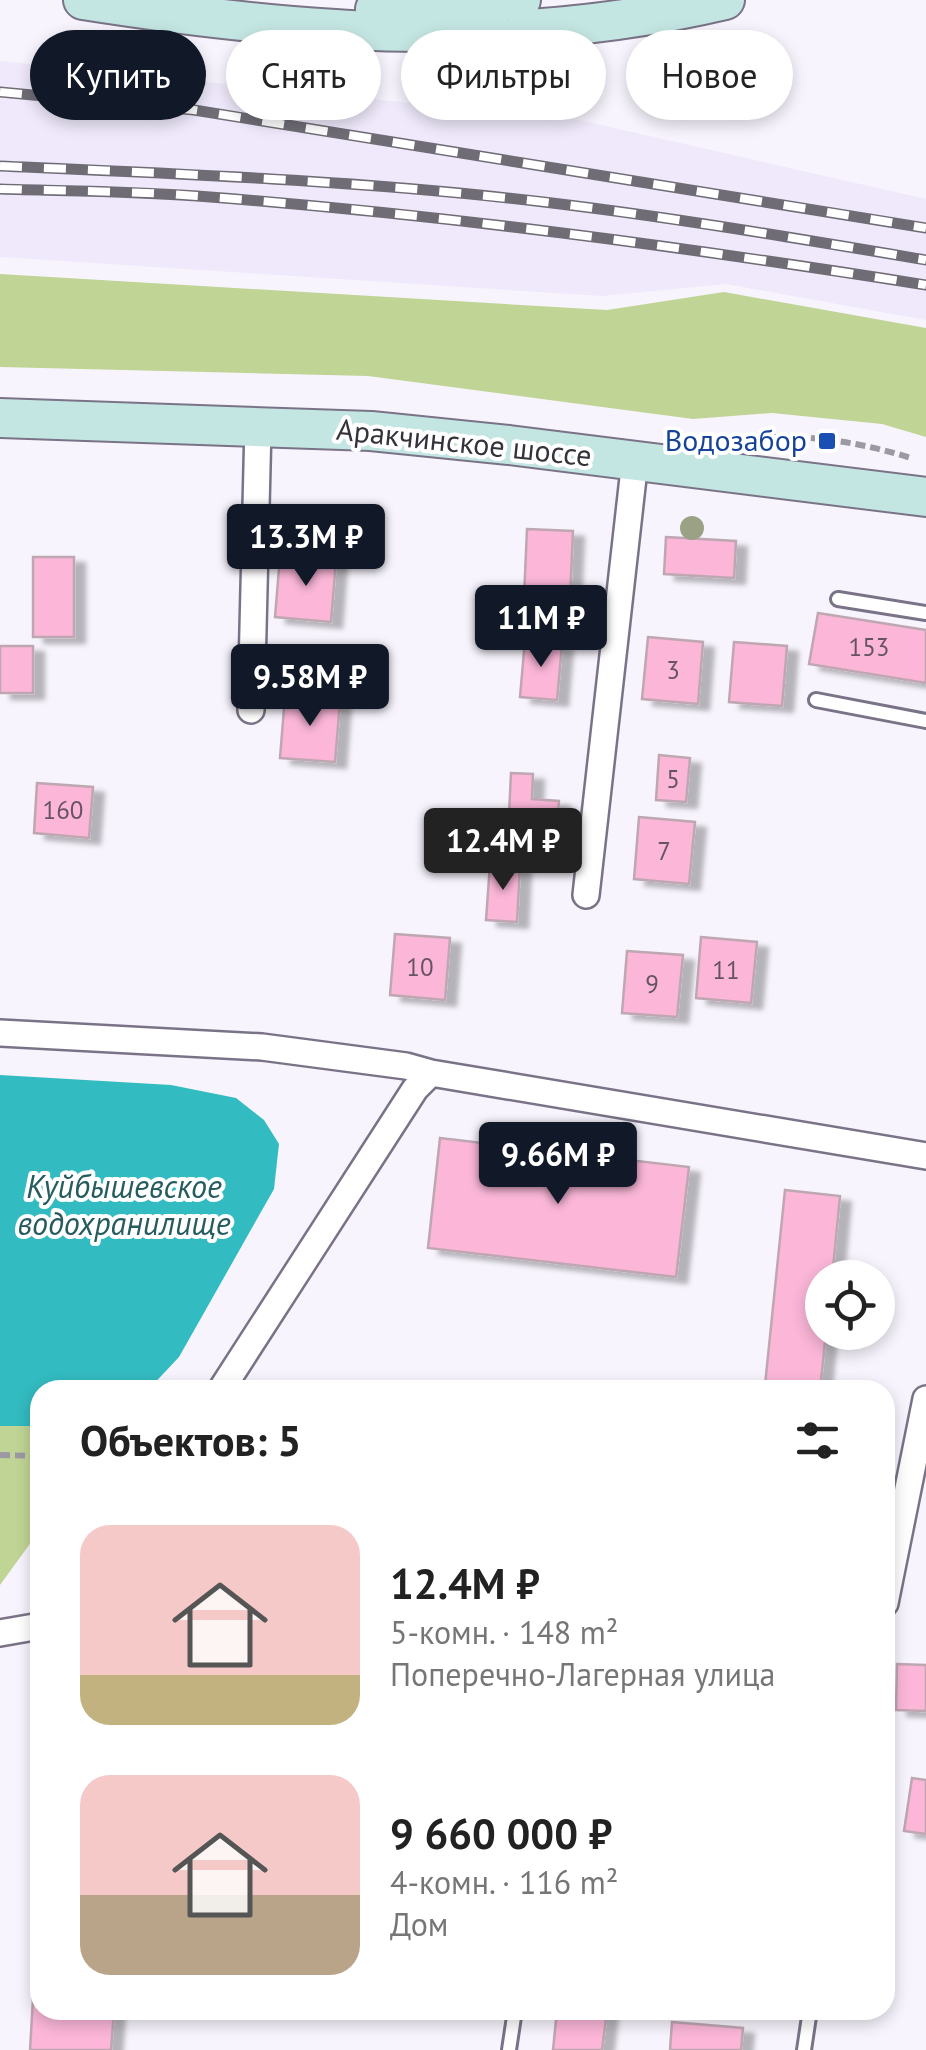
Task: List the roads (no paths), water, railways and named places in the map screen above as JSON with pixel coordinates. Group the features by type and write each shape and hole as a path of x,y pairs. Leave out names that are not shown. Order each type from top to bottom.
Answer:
{"main road":[{"path":"83,0 203,18 333,31 449,34 592,22 725,0"},
{"path":"203,18 521,0"},
{"name":"Аракчинское шоссе","path":"0,418 371,431 926,497"}],"street":[{"path":"251,710 258,426"},
{"path":"586,896 635,460"},
{"path":"0,1032 262,1048 406,1066 926,1156"},
{"path":"227,1380 415,1089 431,1073"},
{"path":"895,1553 926,1399"},
{"path":"0,1633 30,1628"}],"lane":[{"path":"838,600 926,614"},
{"path":"816,700 926,721"},
{"path":"509,2050 514,2020"},
{"path":"804,2050 808,2020"}],"water":[{"name":"Куйбышевское водохранилище","path":"0,1075 171,1085 236,1098 264,1120 279,1144 274,1189 179,1357 157,1380 30,1380 30,1426 0,1426"}],"railway":[{"path":"0,92 194,110 926,228"},
{"path":"0,166 276,179 483,195 692,222 926,260"},
{"path":"0,189 173,194 380,212 653,245 926,285"}],"place":[{"name":"Водозабор","path":"827,441"}]}
